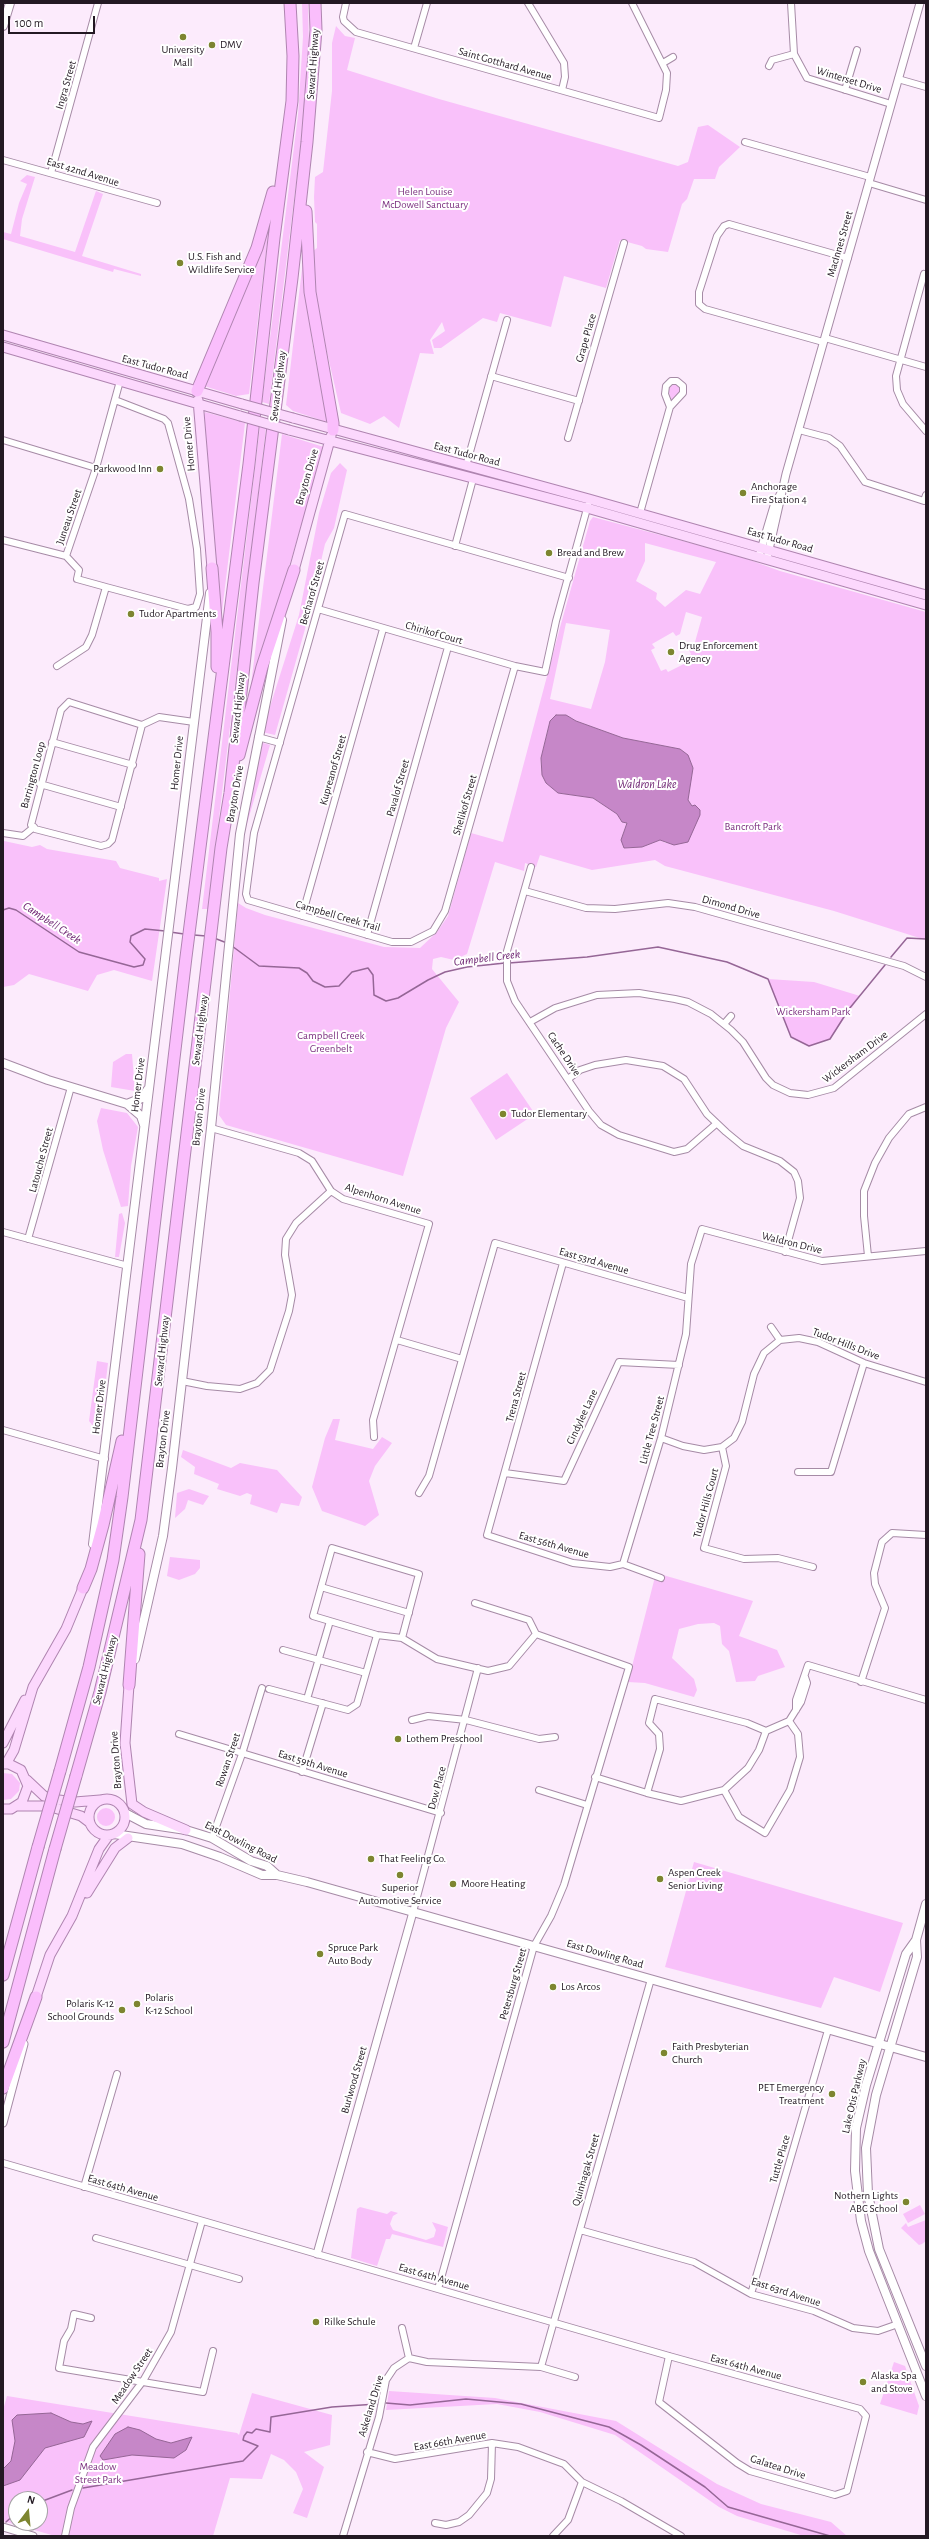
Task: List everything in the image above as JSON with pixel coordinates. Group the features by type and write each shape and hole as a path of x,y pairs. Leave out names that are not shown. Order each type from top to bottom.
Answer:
{"highway":[{"name":"Seward Highway","path":"3,1975 89,1667 113,1560 292,101 293,56 290,3"},
{"name":"Seward Highway","path":"3,2042 55,1848 100,1692 142,1520 210,960 221,848 230,793 243,665 307,142 316,30 315,3"},
{"path":"197,391 257,248 271,203 292,101"},
{"path":"307,142 306,220 310,292 333,430"},
{"path":"212,568 217,632 216,716"},
{"path":"230,793 262,667 294,570"},
{"path":"83,1588 91,1570 103,1525 134,1388"},
{"path":"129,1685 142,1520"},
{"path":"3,2088 36,1996"}],"main road":[{"path":"3,26 10,3"},
{"name":"East Tudor Road","path":"3,335 333,430 640,513 926,595"},
{"name":"East Tudor Road","path":"3,347 330,442 587,508 926,605"},
{"name":"Homer Drive","path":"4,1764 14,1750 33,1687 66,1629 83,1588 97,1524 165,952 208,617 212,568 197,391"},
{"name":"Brayton Drive","path":"124,1811 130,1794 125,1743 129,1685 163,1536 211,1128 226,959 240,834 258,737 294,570 333,430"},
{"path":"3,1063 127,1104 141,1116 145,1126"},
{"path":"127,1104 142,1098 150,1086"},
{"path":"3,1743 33,1687"},
{"path":"4,1764 20,1770 27,1780 44,1796 75,1802 105,1799 116,1801 124,1811 123,1827 111,1835 94,1861 72,1916"},
{"path":"17,1806 28,1792 27,1780"},
{"path":"130,1794 132,1804 144,1812 186,1830"},
{"path":"89,1822 92,1807 105,1799"},
{"path":"3,1809 17,1806 48,1806 81,1816 89,1822 94,1830 111,1835"},
{"name":"East Dowling Road","path":"124,1811 146,1824 186,1830 212,1838 251,1861 267,1866 278,1875"},
{"name":"East Dowling Road","path":"111,1835 182,1844 214,1854 262,1875 278,1875 413,1912 926,2057"},
{"path":"36,1996 50,1955 72,1916 115,1848 128,1838"},
{"name":"Lake Otis Parkway","path":"926,1904 916,1940 917,1957 869,2124 866,2148 868,2194 880,2249 926,2366"},
{"name":"Lake Otis Parkway","path":"916,1940 906,1954 878,2044 856,2128 854,2171 861,2221 869,2251 898,2324 923,2376 926,2396"},
{"path":"898,2324 906,2330 917,2344"}],"street":[{"name":"Ingra Street","path":"51,173 98,3"},
{"name":"Saint Gotthard Avenue","path":"346,3 343,17 346,26 356,32 659,118 667,82 663,63"},
{"path":"414,48 427,3"},
{"path":"528,3 564,62 565,77 562,90"},
{"path":"632,3 663,63 673,57"},
{"name":"Winterset Drive","path":"792,3 794,54 807,78 891,104"},
{"name":"MacInnes Street","path":"763,558 780,508 782,491 920,3"},
{"path":"845,90 857,50"},
{"path":"769,66 772,60 794,54"},
{"path":"898,79 926,87"},
{"path":"745,142 869,180 926,200"},
{"name":"East 42nd Avenue","path":"3,160 157,203"},
{"path":"848,258 736,225 724,226 717,236 699,292 699,304 715,312 926,368"},
{"name":"Grape Place","path":"568,438 624,243"},
{"path":"925,274 896,376 898,394 907,411 926,431"},
{"path":"466,466 507,320"},
{"path":"491,376 579,401"},
{"name":"Juneau Street","path":"106,588 78,579 79,570 66,556 96,468 120,381"},
{"name":"Homer Drive","path":"106,588 177,608 188,609 196,607 200,594 197,549 189,500 168,424 164,419 115,400"},
{"path":"640,513 670,407"},
{"path":"799,430 829,438 840,446 864,482 925,498"},
{"path":"3,440 96,468"},
{"path":"455,546 473,479"},
{"path":"569,578 589,499"},
{"name":"Becharof Street","path":"251,902 246,894 252,841 345,514 569,578"},
{"path":"3,540 66,556"},
{"name":"Chirikof Court","path":"318,609 515,666 545,672 556,621 569,578"},
{"path":"57,666 86,647 92,635 106,588"},
{"name":"Kupreanof Street","path":"302,916 383,629"},
{"name":"Pavalof Street","path":"366,935 448,647"},
{"name":"Shelikof Street","path":"419,939 433,931 444,914 515,666"},
{"name":"Barrington Loop","path":"34,827 31,825 31,817 40,784 61,710 69,702 142,725"},
{"path":"3,833 23,836 34,827 101,846 108,844 112,840 133,765 142,725 159,717 194,722"},
{"path":"258,737 280,743"},
{"path":"52,742 133,765"},
{"path":"40,784 121,807"},
{"name":"Cache Drive","path":"531,867 506,958 506,972 515,1001 601,1125 627,1138 666,1150 681,1152 693,1145 716,1124"},
{"name":"Dimond Drive","path":"525,891 593,908 668,903 695,907 904,966 926,977"},
{"name":"Campbell Creek Trail","path":"251,902 392,942 411,942 419,939"},
{"name":"Wickersham Drive","path":"530,1022 572,1001 598,995 625,992 658,995 688,1002 724,1024 742,1042 763,1075 773,1085 790,1093 808,1095 834,1088 926,1014"},
{"path":"724,1024 731,1016"},
{"path":"568,1079 580,1070 611,1061 634,1060 663,1066 684,1079 716,1124 743,1146 780,1162 793,1171 798,1181 800,1198 785,1252"},
{"name":"Latouche Street","path":"28,1239 72,1087"},
{"path":"868,1256 864,1216 864,1191 875,1163 889,1138 909,1114 926,1107"},
{"name":"Alpenhorn Avenue","path":"211,1128 299,1153 312,1161 331,1191 347,1200 429,1224 397,1340"},
{"path":"793,1171 798,1167"},
{"path":"182,1382 240,1389 257,1383 270,1370 289,1311 292,1295 285,1255 286,1239 296,1223 331,1191"},
{"name":"Waldron Drive","path":"702,1229 822,1262 926,1251"},
{"name":"Little Tree Street","path":"624,1564 679,1365 686,1334 691,1264 702,1229"},
{"path":"3,1232 128,1266"},
{"name":"East 53rd Avenue","path":"462,1359 495,1243 688,1298"},
{"name":"Trena Street","path":"487,1535 563,1263"},
{"path":"660,1438 683,1446 704,1450 722,1447 734,1438 742,1422 754,1374 764,1353 780,1340 770,1327"},
{"name":"Tudor Hills Drive","path":"780,1340 798,1338 818,1342 864,1363 926,1382"},
{"path":"374,1437 373,1420 397,1340 462,1359 429,1476 418,1493"},
{"name":"Cindylee Lane","path":"505,1473 564,1481 619,1362 679,1365"},
{"path":"798,1472 831,1472 864,1363"},
{"path":"3,1430 105,1459"},
{"name":"Tudor Hills Court","path":"722,1447 726,1466 704,1548 744,1559 778,1558 813,1567"},
{"path":"861,1682 885,1608 874,1584 874,1573 882,1542 892,1533 926,1535"},
{"name":"East 56th Avenue","path":"487,1535 573,1563 599,1567 624,1564 662,1578"},
{"path":"402,1638 419,1574 332,1548 313,1616 377,1635 402,1638 437,1659 488,1671 509,1666 536,1634 529,1620 475,1603"},
{"path":"321,1587 409,1613"},
{"path":"307,1699 330,1621"},
{"name":"Petersburg Street","path":"438,2289 534,1946 551,1916 564,1885 595,1777 630,1666 536,1634"},
{"path":"269,1688 348,1710 357,1704 377,1635"},
{"path":"283,1650 318,1661 366,1673"},
{"path":"647,1794 660,1749 659,1734 649,1723 655,1699 747,1723 766,1731 789,1721 796,1710 796,1700 808,1665 861,1682 926,1700"},
{"name":"Dow Place","path":"413,1912 466,1720 478,1668"},
{"name":"Rowan Street","path":"212,1838 242,1754 262,1688"},
{"path":"302,1772 323,1703"},
{"path":"412,1720 428,1716 466,1720 539,1739 555,1738"},
{"path":"724,1790 739,1817 765,1833 790,1790 800,1757 798,1734 789,1721"},
{"path":"595,1777 647,1794 681,1801 724,1790 748,1768 760,1750 766,1731"},
{"name":"East 59th Avenue","path":"179,1734 441,1813"},
{"path":"539,1790 587,1805"},
{"name":"Burlwood Street","path":"317,2254 413,1912"},
{"name":"Quinhagak Street","path":"541,2367 652,1979"},
{"path":"3,2124 36,1996"},
{"name":"Tuttle Place","path":"751,2294 828,2030"},
{"path":"84,2187 117,2074"},
{"name":"East 64th Avenue","path":"3,2164 669,2356 860,2409"},
{"name":"Meadow Street","path":"65,2536 71,2508 93,2447 143,2381 171,2332 202,2221"},
{"name":"East 63rd Avenue","path":"580,2230 694,2262 751,2294 814,2311 853,2328 878,2331 898,2324"},
{"path":"96,2238 239,2279"},
{"path":"91,2318 74,2314 70,2329 64,2341 59,2368 203,2392 213,2351"},
{"path":"402,2328 409,2358 427,2362 541,2367 575,2377"},
{"name":"Galatea Drive","path":"669,2356 659,2402 750,2471 835,2495 847,2491 866,2416 860,2409"},
{"name":"Askeland Drive","path":"343,2536 367,2452 379,2417 386,2380 394,2368 409,2358"},
{"path":"435,2524 446,2525 459,2522 474,2510 487,2493 491,2479 492,2443"},
{"name":"East 66th Avenue","path":"367,2452 395,2459 492,2443 518,2447 553,2458 564,2464 582,2482 620,2501 666,2533 681,2536"},
{"path":"553,2536 568,2520 582,2482"},
{"path":"3,2527 33,2536"}],"green space":[{"path":"302,3 308,3 309,50 305,110 269,404 262,402 298,115 303,37"},
{"name":"Helen Louise McDowell Sanctuary","path":"336,26 345,36 355,38 347,70 439,99 678,166 688,162 698,127 708,125 740,147 719,167 715,179 694,179 687,199 682,204 668,252 646,249 642,246 620,240 606,288 564,276 551,327 500,313 497,322 483,318 441,348 434,348 432,340 445,331 442,322 430,340 434,354 420,353 399,428 384,416 370,424 341,413 314,296 312,252 317,248 317,224 315,222 314,197 315,177 323,172 332,91 332,43"},
{"path":"27,175 35,177 22,219 20,236 75,252 96,191 103,194 82,256 141,274 141,276 114,269 113,272 3,239 3,232 11,234 19,203 27,184 20,181"},
{"path":"269,227 249,394 236,396 204,386"},
{"path":"304,252 312,341 327,422 293,411 286,405"},
{"path":"674,384 679,386 681,393 672,402 668,389"},
{"path":"205,412 245,423 220,628 203,417"},
{"path":"260,426 266,428 208,909 202,909"},
{"path":"282,434 324,447 252,694 250,693"},
{"path":"340,463 347,470 334,528 325,544 307,622 275,735 262,732 299,615 319,513 331,473"},
{"path":"593,517 739,556 780,571 926,612 926,940 834,911 665,866 655,860 592,870 540,855 536,867 525,863 524,871 495,862 467,954 454,960 441,957 433,959 432,969 459,1002 446,1028 403,1176 226,1125 219,1115 238,903 246,908 265,915 384,947 420,948 437,932 448,916 471,833 503,842 590,521","holes":["645,543 716,562 700,594 686,590 665,607 656,599 657,593 636,581 645,561","686,612 702,617 695,642 688,648 691,654 687,657 688,662 668,672 666,669 661,671 651,650 655,648 652,644 673,632 676,636 680,634","566,623 610,630 605,662 591,709 550,699","566,715 576,721 623,738 680,749 688,755 693,768 688,794 688,800 692,806 666,843 660,840 642,847 624,848 623,834 627,823 622,822 617,814 593,798 558,793 546,783 542,775 541,758 549,724"]},
{"path":"260,742 270,745 244,834 246,807"},
{"path":"4,841 32,847 40,845 47,849 116,861 120,868 159,878 159,881 167,879 152,981 114,970 97,975 88,991 29,974 14,985 3,987"},
{"name":"Wickersham Park","path":"768,979 814,982 860,996 830,1039 809,1046 791,1037"},
{"path":"126,1054 132,1054 135,1091 111,1087 113,1062"},
{"path":"507,1073 535,1114 496,1140 470,1098"},
{"path":"101,1108 127,1113 138,1127 131,1166 128,1206 121,1207 103,1150 97,1121"},
{"path":"122,1213 125,1223 119,1257 115,1257 119,1214"},
{"path":"97,1361 108,1363 101,1423 93,1426 89,1421"},
{"path":"333,1419 340,1419 335,1440 373,1449 382,1437 392,1443 375,1466 369,1481 379,1515 365,1526 322,1511 312,1487 325,1438"},
{"path":"183,1450 231,1468 240,1463 277,1470 302,1497 299,1506 281,1503 277,1513 250,1504 252,1495 247,1493 240,1496 217,1489 219,1484 194,1474 195,1467 181,1457"},
{"path":"189,1489 209,1496 203,1505 188,1500 185,1509 175,1518 177,1493"},
{"path":"170,1557 200,1560 200,1568 195,1574 179,1580 167,1576"},
{"path":"656,1573 753,1601 739,1636 777,1650 785,1667 758,1676 755,1681 736,1682 729,1651 722,1644 720,1626 714,1623 698,1624 679,1629 672,1658 694,1679 697,1690 694,1697 645,1683 628,1682"},
{"path":"3,1773 12,1774 20,1783 19,1791 11,1799 3,1800"},
{"path":"106,1808 112,1811 115,1817 112,1823 106,1826 100,1823 97,1817 100,1811"},
{"path":"694,1862 903,1923 880,1992 834,1977 821,2008 665,1967"},
{"path":"920,2205 925,2214 908,2223 903,2214"},
{"path":"360,2207 387,2214 391,2211 398,2213 393,2216 390,2224 393,2230 426,2240 434,2237 436,2230 432,2222 448,2227 443,2247 392,2234 390,2239 386,2239 377,2266 351,2258 357,2209"},
{"path":"926,2220 926,2241 919,2245 901,2228 906,2223 908,2227"},
{"path":"894,2362 905,2366 919,2406 917,2415 880,2404"},
{"path":"389,2391 495,2398 616,2421 717,2484 761,2504 831,2522 847,2536 804,2536 737,2516 719,2507 615,2435 540,2412 497,2404 386,2410"},
{"name":"Meadow Street Park","path":"252,2393 332,2415 330,2445 304,2452 324,2467 307,2518 293,2513 303,2489 296,2472 284,2460 271,2454 262,2479 230,2478 213,2536 55,2536 38,2531 48,2531 48,2491 8,2491 8,2522 3,2521 3,2410 7,2396 237,2433 239,2435"}],"water":[{"name":"Waldron Lake","path":"556,715 566,715 576,721 623,738 680,749 688,755 693,768 688,800 692,806 695,805 700,810 700,815 688,842 674,845 660,840 642,847 624,848 621,840 627,823 622,822 617,814 593,798 558,793 546,783 542,775 541,758 550,721"},
{"path":"51,2413 71,2422 83,2424 92,2421 84,2437 45,2448 20,2480 3,2486 3,2469 11,2461 15,2441 12,2420 17,2415"},
{"path":"128,2427 140,2430 156,2439 171,2443 192,2437 186,2450 174,2458 132,2455 103,2460 100,2456 115,2434"}],"waterway":[{"name":"Campbell Creek","path":"3,910 9,908 16,910 79,952 134,967 143,965 145,959 130,942 131,936 145,929 165,931"},
{"name":"Campbell Creek","path":"170,932 184,934"},
{"name":"Campbell Creek","path":"194,935 206,936"},
{"name":"Campbell Creek","path":"214,938 227,943"},
{"name":"Campbell Creek","path":"891,957 907,938 926,939"},
{"name":"Campbell Creek","path":"232,946 259,966 299,968 307,973 313,981 325,987 339,986 352,972 368,968 373,975 374,995 386,1001 398,998 428,980 445,972 467,967 505,963"},
{"name":"Campbell Creek","path":"509,963 587,957 658,947 727,962 768,979 791,1037 809,1046 830,1039 849,1009 885,965"},
{"path":"386,2403 410,2405 466,2399 521,2404 609,2427 641,2445 705,2487 728,2507 830,2536"},
{"path":"83,2488 243,2461 258,2446 243,2440 244,2436 247,2432 252,2433 256,2429 270,2432 271,2417 332,2407 377,2404"},
{"path":"48,2499 72,2490"}],"place":[{"name":"University Mall","path":"183,37"},
{"name":"DMV","path":"212,45"},
{"name":"U.S. Fish and Wildlife Service","path":"180,263"},
{"name":"Parkwood Inn","path":"160,469"},
{"name":"Anchorage Fire Station 4","path":"743,493"},
{"name":"Bread and Brew","path":"549,553"},
{"name":"Tudor Apartments","path":"131,614"},
{"name":"Drug Enforcement Agency","path":"671,652"},
{"name":"Tudor Elementary","path":"503,1114"},
{"name":"Lothem Preschool","path":"398,1739"},
{"name":"That Feeling Co.","path":"371,1859"},
{"name":"Superior Automotive Service","path":"400,1875"},
{"name":"Aspen Creek Senior Living","path":"660,1879"},
{"name":"Moore Heating","path":"453,1884"},
{"name":"Spruce Park Auto Body","path":"320,1954"},
{"name":"Los Arcos","path":"553,1987"},
{"name":"Polaris K-12 School","path":"137,2004"},
{"name":"Polaris K-12 School Grounds","path":"122,2010"},
{"name":"Faith Presbyterian Church","path":"664,2053"},
{"name":"PET Emergency Treatment","path":"832,2094"},
{"name":"Nothern Lights ABC School","path":"906,2202"},
{"name":"Rilke Schule","path":"316,2322"},
{"name":"Alaska Spa and Stove","path":"863,2382"}],"park label":[{"name":"Bancroft Park","path":"753,827"},
{"name":"Campbell Creek Greenbelt","path":"331,1042"}]}
